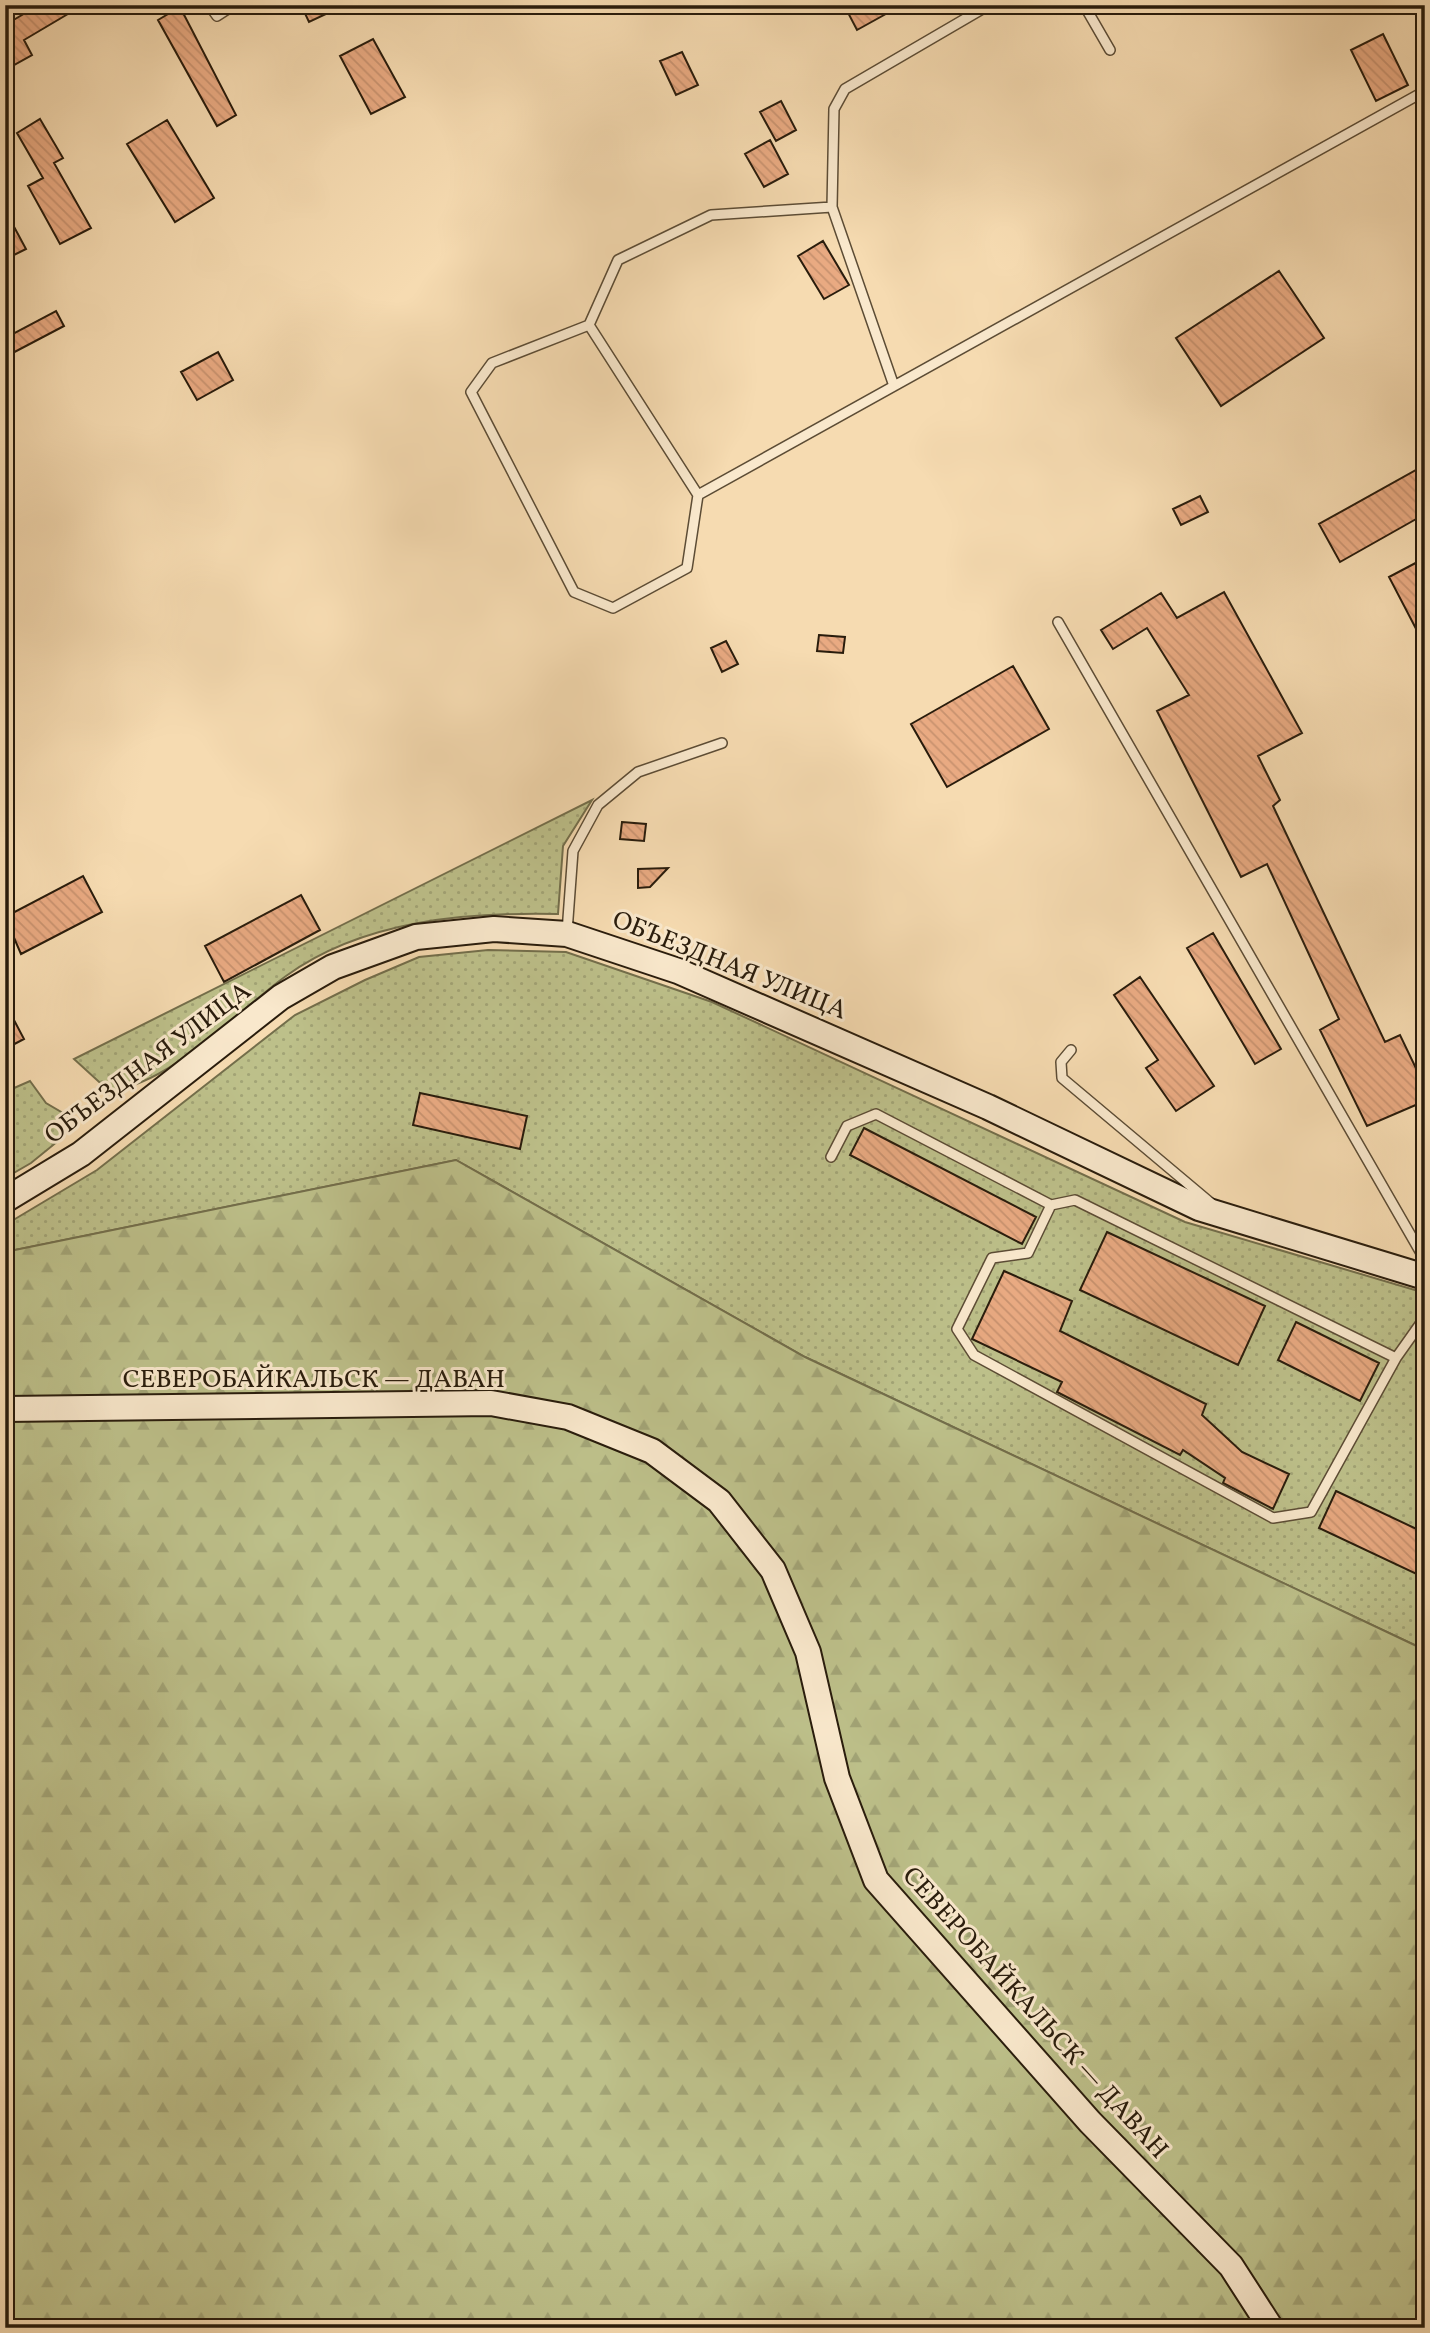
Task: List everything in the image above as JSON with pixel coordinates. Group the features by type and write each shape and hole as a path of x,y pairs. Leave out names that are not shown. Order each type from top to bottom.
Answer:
{"main road":[{"name":"ОБЪЕЗДНАЯ УЛИЦА","path":"5,1200 81,1154 281,997 333,967 416,937 494,929 567,934 678,971 988,1107 1199,1208 1425,1278"},
{"name":"СЕВЕРОБАЙКАЛЬСК — ДАВАН","path":"5,1409 491,1403 568,1417 652,1451 719,1501 773,1570 808,1652 837,1778 877,1880 1090,2122 1231,2266 1271,2328"}],"lane":[{"path":"209,5 217,16 234,5"},
{"path":"894,386 832,207 834,109 845,89 989,5"},
{"path":"1084,5 1110,50"},
{"path":"698,495 1425,91"},
{"path":"589,325 698,495 687,568 614,608 574,592 471,392 492,363 589,325 618,260 711,215 832,207"},
{"path":"1058,622 1425,1260"},
{"path":"567,934 573,851 598,805 638,772 722,743"},
{"path":"1071,1050 1061,1062 1062,1078 1227,1217"},
{"path":"831,1157 847,1126 876,1114 1051,1205 1075,1200 1396,1358"},
{"path":"1051,1205 1028,1253 992,1258 957,1329 974,1355 1273,1518 1311,1512 1396,1358 1425,1317"}],"green space":[{"path":"592,800 563,846 558,914 452,918 382,931 348,942 316,957 286,976 180,1061 133,1086 109,1091 74,1059"},
{"path":"488,950 566,952 712,1002 1185,1222 1425,1293 1425,1650 805,1357 456,1160 5,1252 5,1225 97,1170 295,1015 419,957"},
{"path":"30,1081 46,1103 68,1116 63,1137 31,1163 5,1178 5,1092"},
{"path":"456,1160 805,1357 1425,1650 1425,2328 5,2328 5,1252"}],"building":[{"path":"39,5 83,5 24,40 32,55 5,70 5,25"},
{"path":"301,5 345,5 309,22"},
{"path":"844,5 902,5 857,30"},
{"path":"180,7 236,115 217,126 158,20"},
{"path":"1383,34 1408,85 1376,101 1351,50"},
{"path":"373,39 405,97 371,114 340,56"},
{"path":"682,52 698,85 676,95 660,61"},
{"path":"781,101 796,130 776,141 760,112"},
{"path":"40,119 63,158 54,163 91,228 60,244 28,186 43,178 17,133"},
{"path":"167,120 214,198 175,222 127,144"},
{"path":"770,140 788,174 764,187 745,154"},
{"path":"5,210 26,249 12,256 5,243"},
{"path":"823,241 849,285 824,299 798,256"},
{"path":"1279,271 1324,338 1221,406 1176,338"},
{"path":"56,311 64,326 5,357 5,338"},
{"path":"218,352 233,380 197,400 181,372"},
{"path":"1425,465 1425,514 1340,562 1319,524"},
{"path":"1200,496 1208,512 1181,525 1173,509"},
{"path":"1425,558 1425,646 1389,577"},
{"path":"1224,592 1302,733 1258,756 1280,800 1273,806 1385,1042 1400,1035 1425,1087 1425,1101 1367,1126 1320,1030 1339,1019 1267,864 1241,877 1157,711 1189,695 1147,628 1113,649 1101,630 1161,593 1177,618"},
{"path":"819,635 845,637 843,653 817,651"},
{"path":"726,641 738,664 722,672 711,648"},
{"path":"1013,666 1049,729 947,787 911,724"},
{"path":"622,822 646,824 644,841 620,839"},
{"path":"668,868 650,887 638,888 638,869"},
{"path":"83,876 102,912 21,954 5,917"},
{"path":"301,895 320,930 224,982 205,946"},
{"path":"1213,933 1281,1049 1255,1064 1187,948"},
{"path":"1140,977 1214,1086 1176,1111 1146,1068 1158,1060 1114,995"},
{"path":"5,1003 24,1039 5,1049"},
{"path":"420,1093 527,1116 520,1149 413,1125"},
{"path":"864,1128 1036,1217 1022,1244 850,1155"},
{"path":"1107,1232 1265,1306 1238,1365 1080,1290"},
{"path":"1004,1271 1072,1301 1060,1331 1206,1404 1202,1415 1242,1452 1289,1474 1273,1509 1223,1483 1225,1478 1183,1450 1180,1455 1057,1392 1062,1382 972,1339"},
{"path":"1296,1322 1379,1363 1360,1401 1278,1360"},
{"path":"1336,1491 1425,1533 1425,1578 1319,1528"}]}
